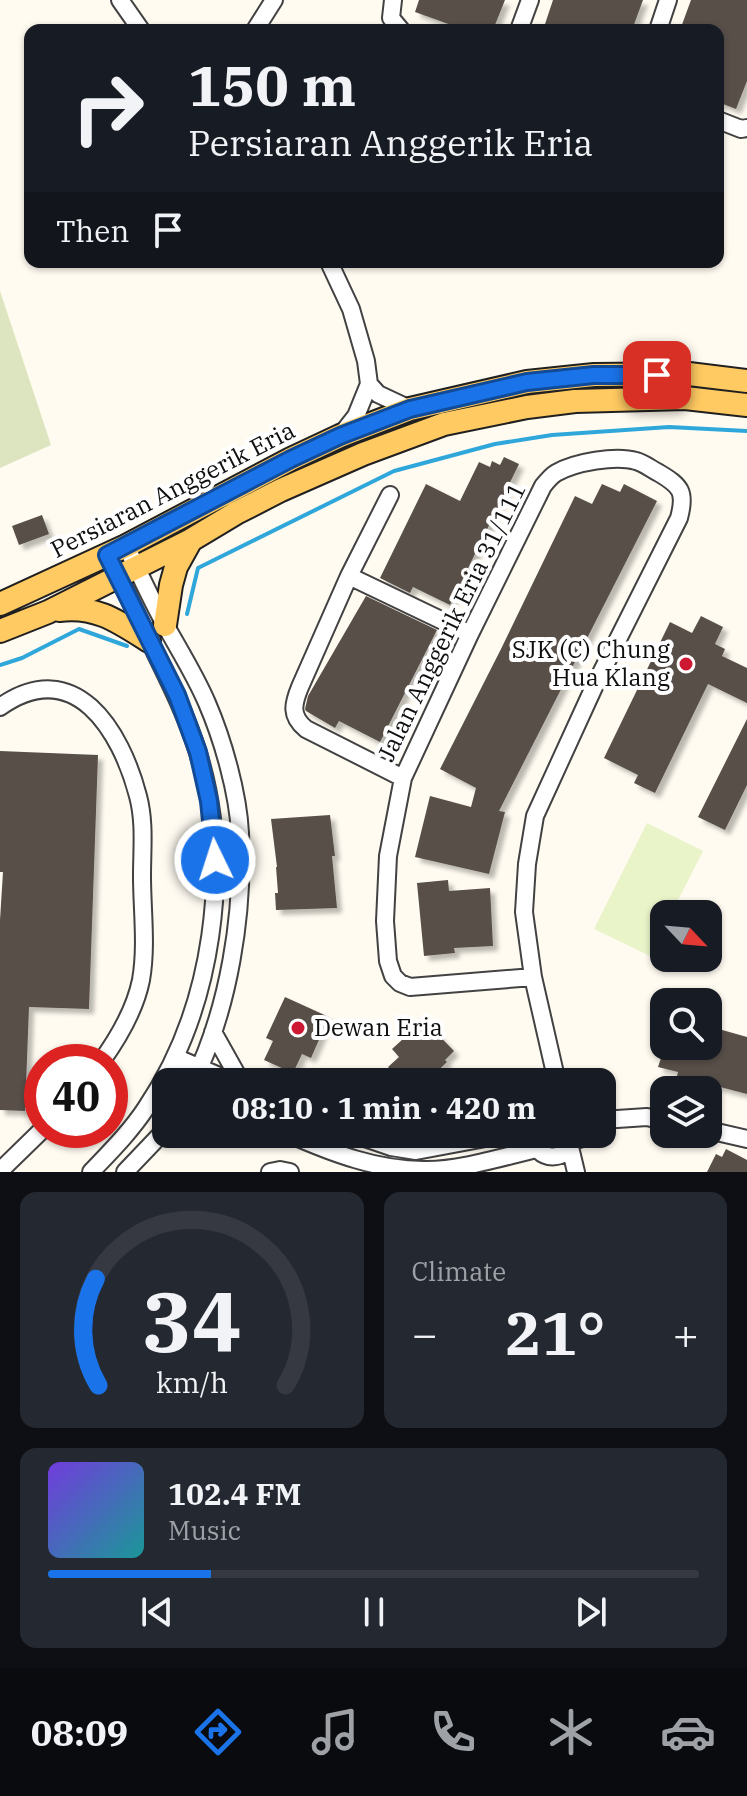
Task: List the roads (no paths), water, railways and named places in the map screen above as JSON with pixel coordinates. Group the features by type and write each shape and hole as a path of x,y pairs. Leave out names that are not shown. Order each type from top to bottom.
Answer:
{"main road":[{"name":"Persiaran Anggerik Eria","path":"0,631 48,612 122,561 291,459 410,409 527,382 594,375 689,374 747,381"},
{"name":"Persiaran Anggerik Eria","path":"0,604 191,540 281,490 363,454 444,424 575,401 685,398 747,405"},
{"path":"48,612 76,607 157,633 176,567 191,540"}],"street":[{"path":"120,0 136,24"},
{"path":"259,24 274,0"},
{"path":"393,0 396,24"},
{"path":"521,24 530,0"},
{"path":"660,24 668,0"},
{"path":"724,122 741,129 747,128"},
{"path":"332,268 351,309 366,361 369,384 356,416 340,436"},
{"path":"369,384 378,394 410,409"},
{"name":"Jalan Anggerik Eria 31/111","path":"624,458 640,462 676,483 683,503 679,518 594,687 535,816 527,864 524,912 533,977 410,987 393,976 388,961 385,921 388,856 403,778 470,634 543,486 555,474 590,463 624,458"},
{"path":"390,495 349,576 300,687 294,702 294,714 306,729 403,778"},
{"path":"122,561 157,633 198,752 213,834 215,885 206,958 196,1005 174,1068"},
{"path":"349,576 470,634"},
{"path":"157,633 208,704 223,747 240,831 240,877 228,982 200,1068"},
{"path":"1,706 36,690 63,690 81,699 107,725 126,757 139,798 143,826 144,933 141,982 114,1044"},
{"path":"533,977 554,1068"},
{"path":"213,1032 233,1068"},
{"path":"175,1057 188,1068"},
{"path":"91,1172 152,1102"},
{"path":"616,1120 650,1119"},
{"path":"616,1129 650,1120"},
{"path":"722,1133 747,1139"},
{"path":"125,1172 152,1144"},
{"path":"1,1169 24,1147"},
{"path":"323,1148 398,1169 428,1170 452,1168 515,1148"},
{"path":"397,1148 416,1151 432,1148"},
{"path":"538,1148 541,1154 554,1157 566,1148"},
{"path":"573,1148 576,1172"},
{"path":"270,1172 290,1172"}],"waterway":[{"path":"187,614 198,568 394,471 495,444 552,435 669,427 747,431"},
{"path":"0,665 22,658 79,629 127,646"}],"place":[{"name":"SJK (C) Chung Hua Klang","path":"686,664"},
{"name":"Dewan Eria","path":"298,1028"}]}
